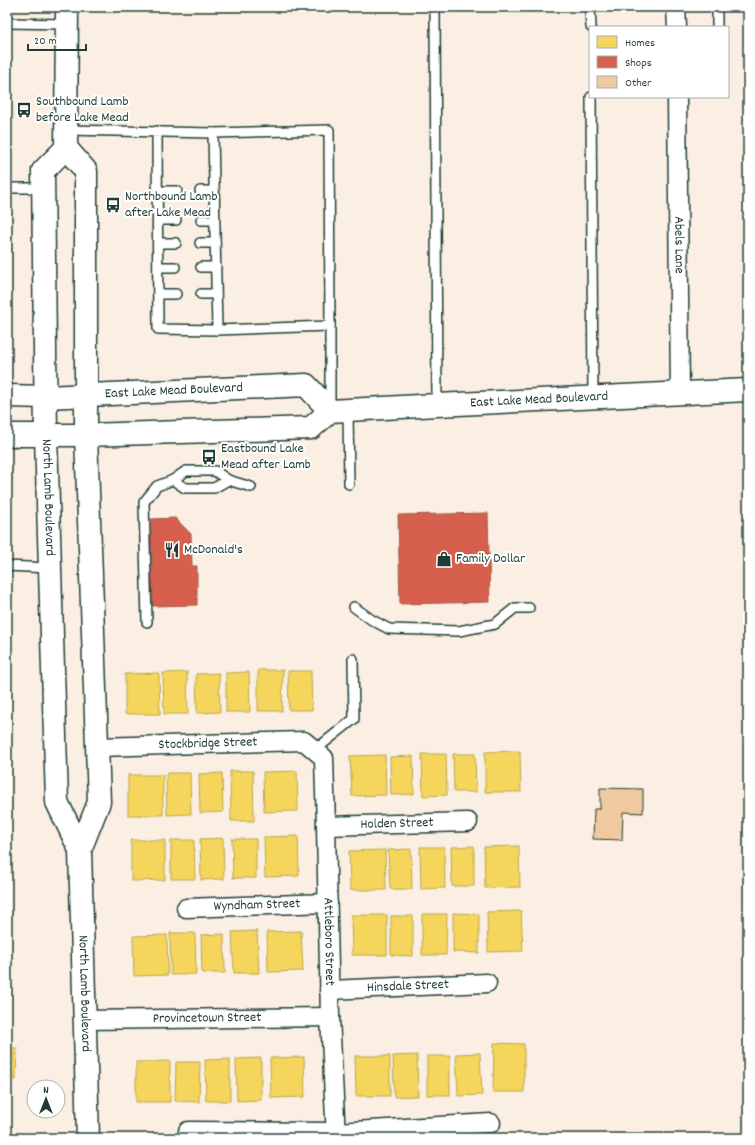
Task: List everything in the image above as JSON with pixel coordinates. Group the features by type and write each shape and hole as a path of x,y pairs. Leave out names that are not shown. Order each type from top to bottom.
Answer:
{"main road":[{"path":"66,139 67,15"},
{"name":"North Lamb Boulevard","path":"80,850 57,802 46,436 43,172 66,139 86,172 85,394 100,802 80,850 88,1138"},
{"name":"East Lake Mead Boulevard","path":"7,396 46,397 306,385 339,411 748,390"},
{"path":"7,435 46,436 311,428 339,411"}],"street":[{"path":"676,7 677,26"},
{"name":"Abels Lane","path":"677,98 680,394"},
{"name":"Stockbridge Street","path":"98,747 304,741 315,750"},
{"name":"Attleboro Street","path":"315,750 324,758 329,990 336,1135"},
{"name":"Holden Street","path":"326,826 468,822"},
{"name":"Wyndham Street","path":"186,908 328,903"},
{"name":"Hinsdale Street","path":"329,990 487,983"},
{"name":"Provincetown Street","path":"84,1020 330,1017"},
{"path":"188,1131 336,1135 491,1123"}],"lane":[{"path":"435,7 437,405"},
{"path":"590,7 591,26"},
{"path":"717,7 717,26"},
{"path":"7,23 67,15"},
{"path":"591,98 594,397"},
{"path":"66,139 157,131 213,133 329,130 330,326 339,411 349,484"},
{"path":"157,131 158,329 217,330 330,326"},
{"path":"213,133 217,330"},
{"path":"7,188 44,188"},
{"path":"157,191 177,191"},
{"path":"200,191 214,191"},
{"path":"158,220 176,220"},
{"path":"201,220 214,220"},
{"path":"158,243 176,243"},
{"path":"200,243 215,243"},
{"path":"158,267 175,267"},
{"path":"201,267 216,267"},
{"path":"158,294 176,294"},
{"path":"201,294 216,294"},
{"path":"147,622 144,502 157,486 173,480 186,471 215,471 228,480 251,487"},
{"path":"173,480 185,488 214,488 228,480"},
{"path":"7,566 49,568"},
{"path":"354,608 389,629 460,631 495,624 515,608 529,608"},
{"path":"315,750 354,719 353,659"}],"building: Homes":[{"path":"258,670 283,670 282,711 258,711"},
{"path":"288,671 311,671 312,710 289,710"},
{"path":"187,672 188,714 164,714 163,673"},
{"path":"249,672 250,712 226,712 226,673"},
{"path":"159,673 160,714 125,714 125,674"},
{"path":"219,673 220,712 197,713 196,674"},
{"path":"520,751 521,792 485,792 485,752"},
{"path":"422,754 446,754 447,795 423,796"},
{"path":"453,754 475,754 476,792 454,792"},
{"path":"385,755 386,795 352,796 350,756"},
{"path":"413,756 414,794 391,795 390,757"},
{"path":"230,771 253,771 254,821 231,821"},
{"path":"297,771 298,811 264,812 263,772"},
{"path":"166,773 190,773 191,814 167,815"},
{"path":"222,773 223,812 200,813 199,774"},
{"path":"128,775 163,775 163,815 128,815"},
{"path":"298,836 299,876 265,877 264,837"},
{"path":"223,838 224,879 201,880 200,839"},
{"path":"232,839 256,839 256,878 233,878"},
{"path":"131,840 165,840 165,880 131,881"},
{"path":"171,840 194,840 195,879 171,879"},
{"path":"474,846 474,886 452,886 451,847"},
{"path":"519,846 520,887 485,888 484,847"},
{"path":"420,847 444,847 445,888 421,889"},
{"path":"411,849 412,889 390,889 388,850"},
{"path":"385,850 386,890 350,890 349,851"},
{"path":"521,911 523,951 488,952 487,912"},
{"path":"453,913 479,914 479,953 453,952"},
{"path":"422,914 447,914 446,955 422,955"},
{"path":"351,915 387,915 387,955 352,955"},
{"path":"391,916 413,916 413,956 391,955"},
{"path":"257,931 259,973 234,973 232,932"},
{"path":"301,931 303,971 268,972 267,932"},
{"path":"170,933 195,933 196,974 171,975"},
{"path":"224,934 225,973 202,973 201,935"},
{"path":"167,935 168,975 134,976 133,936"},
{"path":"494,1043 524,1044 524,1092 493,1092"},
{"path":"7,1048 17,1048 16,1080 11,1080 10,1099 7,1098"},
{"path":"480,1053 482,1095 458,1096 456,1054"},
{"path":"417,1055 418,1096 394,1097 393,1056"},
{"path":"355,1056 390,1056 390,1096 356,1096"},
{"path":"427,1056 450,1056 450,1095 427,1095"},
{"path":"304,1057 305,1097 271,1098 270,1058"},
{"path":"261,1058 261,1100 237,1101 236,1059"},
{"path":"230,1059 230,1101 206,1101 205,1060"},
{"path":"170,1061 170,1102 136,1102 136,1062"},
{"path":"176,1062 200,1062 199,1102 175,1101"}],"building: Shops":[{"name":"Family Dollar","path":"488,513 490,602 400,604 398,515"},
{"name":"McDonald's","path":"175,518 191,534 192,566 197,566 197,605 153,606 151,519"}],"building: Other":[{"path":"600,788 643,789 643,813 623,812 622,840 593,839 594,809 600,809"}],"place":[{"name":"Southbound Lamb before Lake Mead","path":"24,110"},
{"name":"Northbound Lamb after Lake Mead","path":"113,205"},
{"name":"Eastbound Lake Mead after Lamb","path":"209,457"},
{"name":"McDonald's","path":"172,550"},
{"name":"Family Dollar","path":"444,559"}]}
